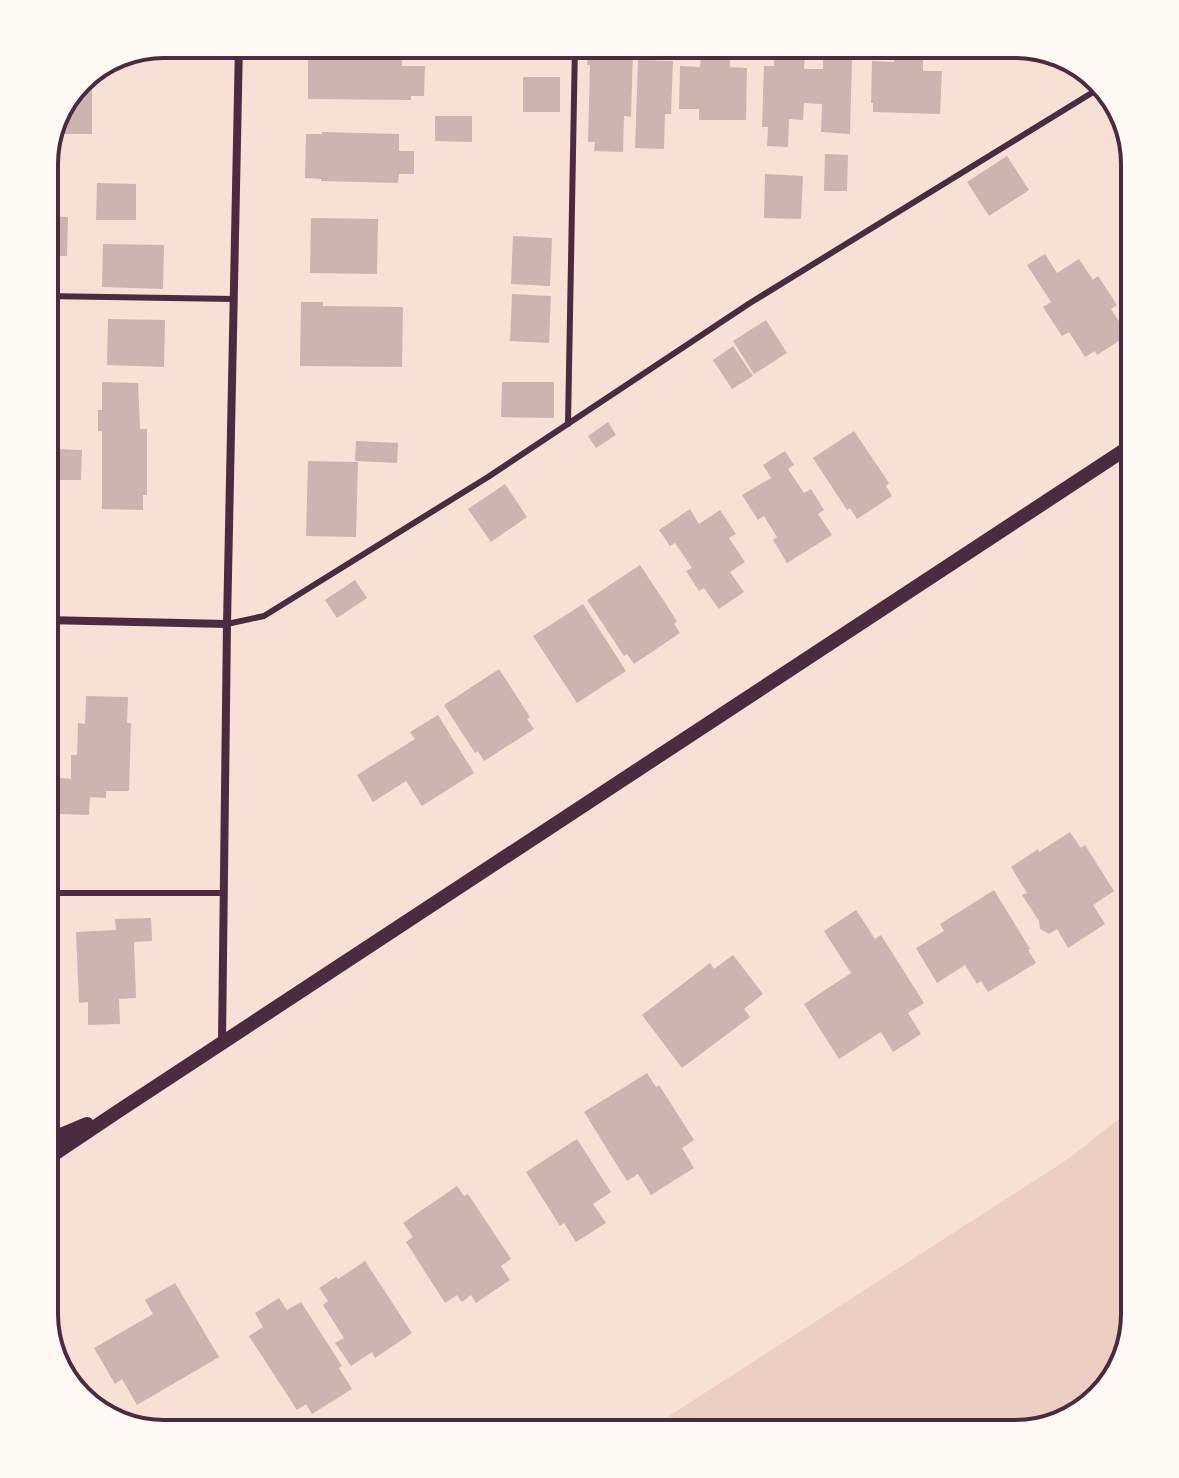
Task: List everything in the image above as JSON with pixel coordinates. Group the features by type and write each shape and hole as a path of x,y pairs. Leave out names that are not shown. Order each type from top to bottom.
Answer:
{"street":[{"path":"222,1043 239,58"},
{"path":"58,1152 1121,452"},
{"path":"58,620 227,624"},
{"path":"58,1136 117,1112"}],"lane":[{"path":"568,424 575,58"},
{"path":"227,624 264,616 488,477 750,303 1093,92"},
{"path":"58,296 234,299"},
{"path":"58,893 224,893"}],"shaded area":[{"path":"1121,1117 1120,1328 1107,1367 1095,1384 1074,1402 1042,1416 1015,1420 663,1420 1068,1159"}],"building":[{"path":"308,58 402,58 402,66 425,66 424,96 411,96 411,100 308,99"},
{"path":"587,58 633,58 631,117 624,116 623,152 594,151 595,142 588,142 590,65 587,65"},
{"path":"701,58 730,58 730,67 747,68 746,120 699,120 699,109 679,109 680,66 700,67"},
{"path":"774,58 805,58 804,69 823,69 823,58 852,60 850,134 821,132 822,104 804,103 803,120 789,119 788,147 767,146 768,127 762,127 764,66 774,66"},
{"path":"894,59 923,60 923,71 942,71 940,114 873,112 872,61 894,62"},
{"path":"638,60 673,61 671,114 665,114 664,149 635,148"},
{"path":"523,77 560,77 560,112 523,112"},
{"path":"92,86 92,134 63,134 69,117"},
{"path":"435,116 472,116 472,142 435,141"},
{"path":"306,134 399,134 399,151 414,151 414,174 399,174 398,183 305,178"},
{"path":"825,154 848,155 847,191 824,191"},
{"path":"1007,156 1029,190 989,216 967,182"},
{"path":"765,174 803,176 801,219 764,218"},
{"path":"97,183 136,184 136,220 96,220"},
{"path":"58,217 68,217 67,256 58,256"},
{"path":"311,218 378,219 377,274 310,273"},
{"path":"513,236 552,238 550,286 511,284"},
{"path":"103,244 164,245 163,289 102,287"},
{"path":"1045,254 1057,273 1079,259 1093,280 1098,276 1117,305 1111,309 1121,324 1121,340 1097,355 1095,351 1085,357 1069,332 1062,336 1043,307 1051,302 1027,265"},
{"path":"512,294 551,296 549,343 510,341"},
{"path":"301,302 323,302 323,306 403,307 402,367 300,366"},
{"path":"108,319 165,320 164,367 107,365"},
{"path":"766,320 787,353 754,374 733,341"},
{"path":"733,346 753,376 732,389 713,360"},
{"path":"102,382 138,383 140,429 147,429 147,495 143,495 143,510 102,509 102,431 98,431 98,410 102,410"},
{"path":"502,382 554,382 554,418 501,417"},
{"path":"608,422 616,435 596,448 588,436"},
{"path":"854,431 889,483 886,486 892,496 857,519 850,508 847,510 813,458"},
{"path":"356,441 398,443 397,463 355,461"},
{"path":"58,449 82,450 81,480 58,480"},
{"path":"785,451 794,465 788,469 804,493 811,489 824,510 818,514 832,535 787,563 773,540 777,537 764,516 758,520 742,495 771,478 763,465"},
{"path":"308,461 358,462 356,537 306,536"},
{"path":"505,484 527,517 491,542 468,509"},
{"path":"690,509 699,524 720,510 736,534 729,538 745,562 730,572 744,592 719,609 704,588 699,591 686,571 692,568 675,543 670,546 659,530"},
{"path":"640,565 677,621 674,624 680,633 634,664 627,654 624,656 587,600"},
{"path":"355,580 367,598 337,618 325,600"},
{"path":"583,604 626,671 577,703 533,636"},
{"path":"499,669 530,717 527,719 534,729 484,761 478,751 475,753 444,705"},
{"path":"86,696 128,697 127,723 131,723 129,791 106,791 106,798 90,797 89,815 59,814 60,778 71,779 71,755 77,755 78,723 85,724"},
{"path":"438,715 474,773 422,806 406,781 373,802 357,775 415,739 410,732"},
{"path":"1070,832 1081,848 1085,845 1114,891 1093,905 1105,924 1068,948 1057,929 1049,934 1040,929 1039,921 1022,895 1027,893 1011,867"},
{"path":"994,890 1036,963 988,992 981,981 977,984 965,965 937,983 916,948 944,931 940,924"},
{"path":"856,910 875,939 881,935 924,1003 908,1013 921,1034 893,1052 881,1032 839,1059 804,1004 851,973 824,931"},
{"path":"151,918 152,941 134,942 136,998 119,999 120,1024 88,1025 88,1002 79,1003 76,932 116,930 115,919"},
{"path":"733,955 763,994 744,1009 750,1017 682,1068 642,1015 710,963 714,969"},
{"path":"58,985 60,985 59,1065"},
{"path":"647,1073 656,1087 659,1085 694,1140 682,1148 694,1168 651,1195 638,1174 627,1181 584,1112"},
{"path":"577,1139 611,1192 593,1204 606,1223 576,1242 564,1223 560,1226 526,1172"},
{"path":"457,1186 464,1196 468,1194 511,1259 501,1266 510,1280 476,1303 471,1295 462,1302 457,1295 445,1303 406,1242 413,1237 403,1223"},
{"path":"365,1261 412,1333 375,1358 372,1352 351,1366 335,1343 344,1338 323,1305 328,1301 319,1288"},
{"path":"175,1283 219,1357 137,1405 122,1379 115,1384 94,1348 153,1314 145,1300"},
{"path":"279,1298 287,1310 301,1302 342,1366 339,1368 352,1389 312,1414 306,1404 297,1410 249,1336 263,1327 255,1313"}]}
